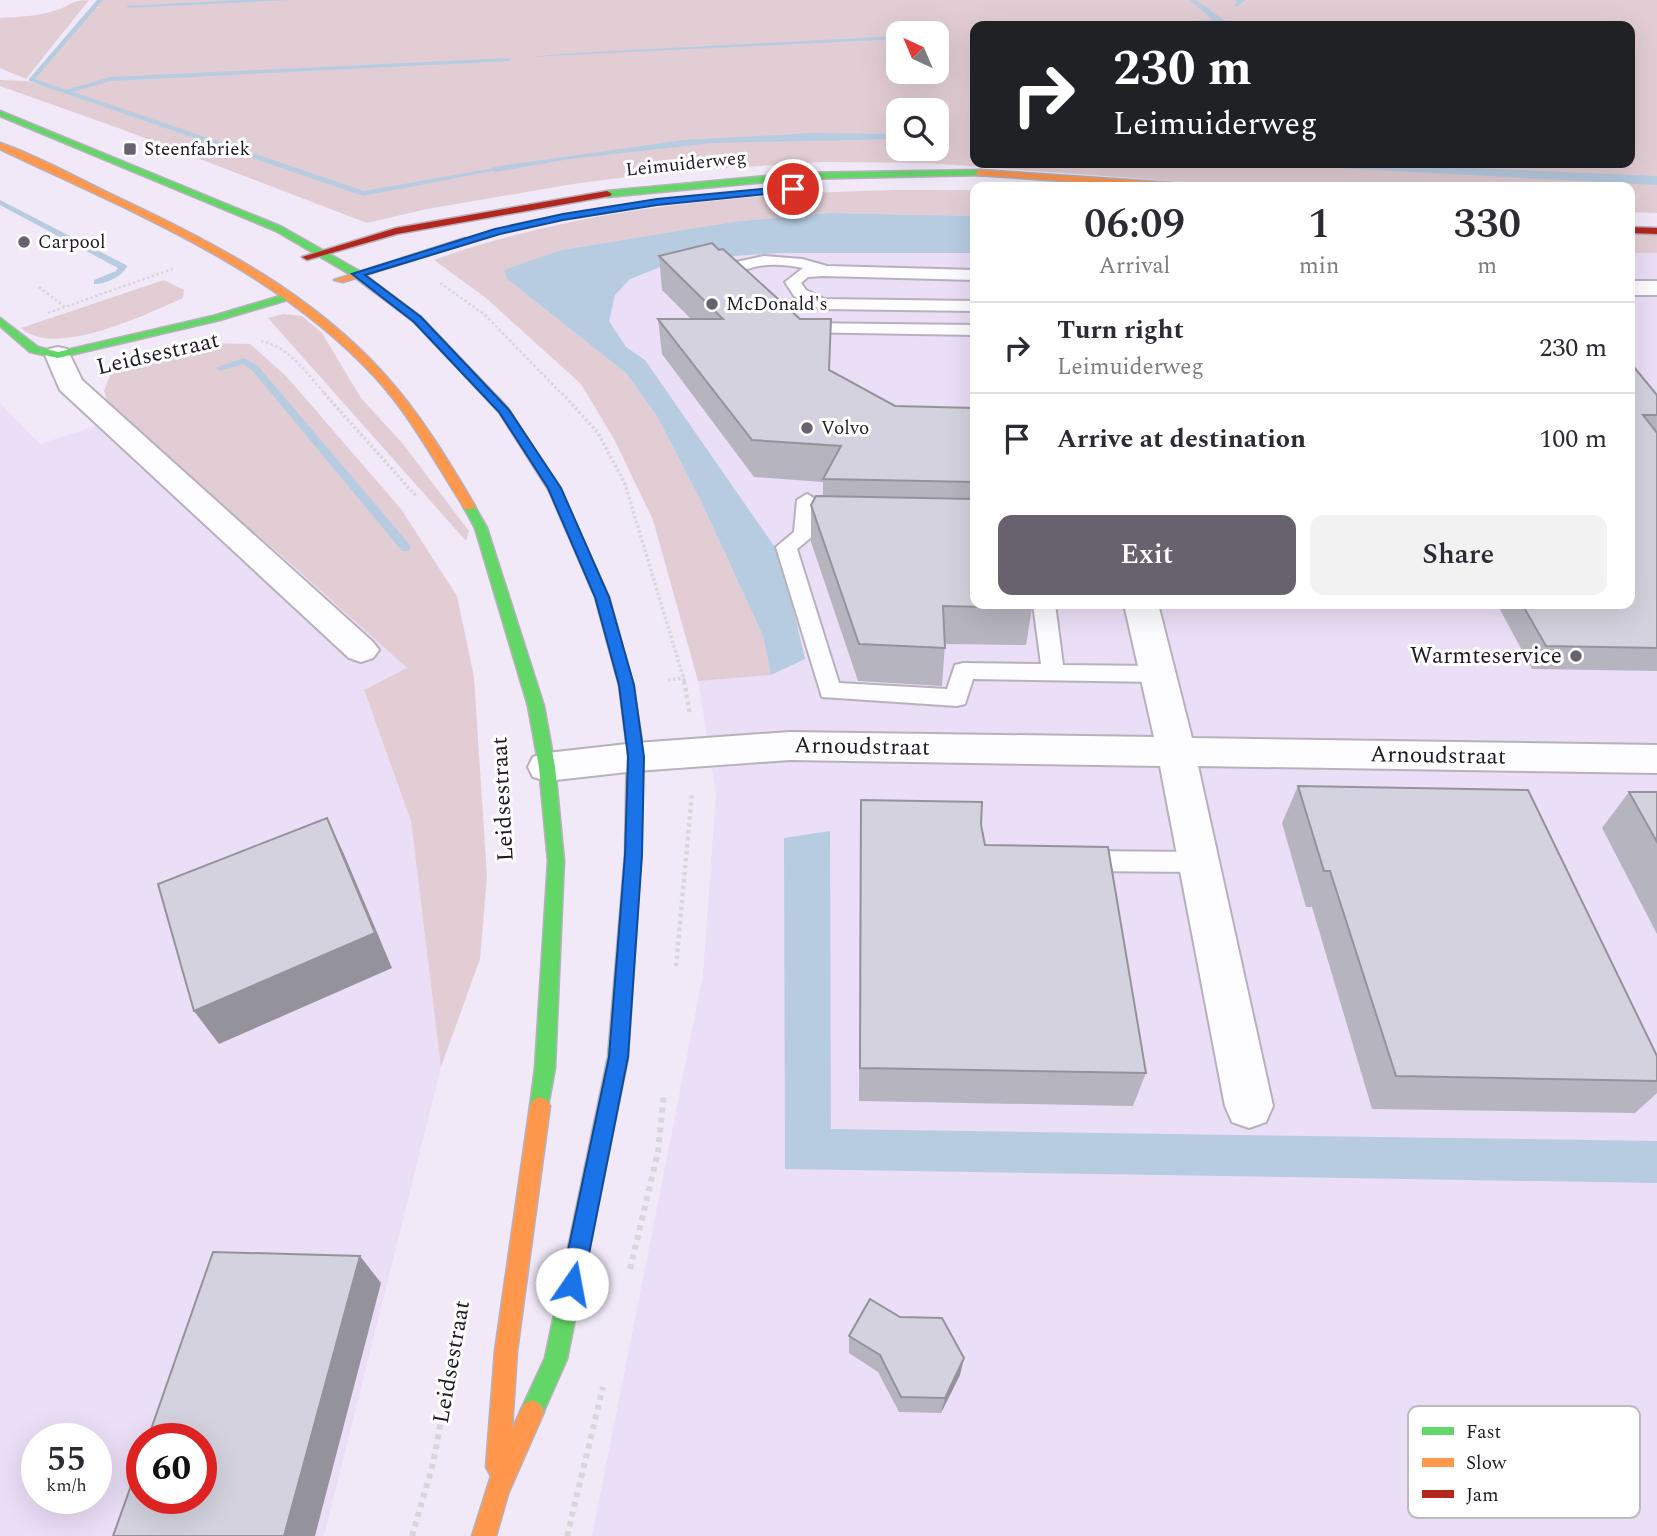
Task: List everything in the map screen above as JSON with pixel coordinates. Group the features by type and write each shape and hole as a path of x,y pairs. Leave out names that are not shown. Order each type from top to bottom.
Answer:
{"main road":[{"name":"Leidsestraat","path":"0,113 279,229 357,274 417,320 503,410 554,488 602,597 626,685 636,757 633,855 618,1057 556,1359 496,1493 484,1536"},
{"name":"Leidsestraat","path":"0,146 265,273 334,331 379,374 433,443 481,528 536,706 547,767 556,861 545,1068 506,1351 496,1493"},
{"name":"Leimuiderweg","path":"296,261 320,252 451,221 544,203 648,188 845,173 990,173 1117,182"},
{"name":"Leimuiderweg","path":"537,223 657,202 743,192 818,187 970,188"},
{"path":"1635,216 1657,216"},
{"path":"1635,230 1657,231"},
{"path":"290,296 486,235"},
{"path":"234,286 265,273"},
{"name":"Leidsestraat","path":"58,355 100,347 290,296"},
{"name":"Leidsestraat","path":"100,347 185,308"},
{"path":"3,324 33,350 58,355"}],"street":[{"path":"1635,288 1657,288"},
{"name":"Leidsestraat","path":"58,355 70,384 361,650"},
{"path":"1142,609 1177,752 1249,1106"},
{"name":"Arnoudstraat","path":"547,767 636,757 790,746 1657,759"}],"lane":[{"path":"757,303 735,277 733,270 741,264 807,262 822,271"},
{"path":"970,275 822,271 804,273 793,282 800,293 821,304 970,306"},
{"path":"787,324 799,329 838,329 878,318 921,318 957,330 970,330"},
{"path":"807,500 804,535 786,547 830,691 957,698 963,671 1156,674"},
{"path":"805,524 831,524"},
{"path":"1045,609 1053,672"},
{"path":"1060,860 1199,862"}],"path":[{"path":"3,324 65,307 220,252"},
{"path":"39,287 65,307"},
{"name":"Leidsestraat","path":"249,338 275,344 288,353 425,506"},
{"name":"Leidsestraat","path":"412,1536 433,1464 448,1383"}],"shaded area":[{"path":"89,0 26,79 0,68 0,18 43,14 74,2"},
{"path":"102,0 1657,0 1657,213 1635,212 1635,182 1184,182 995,168 1635,168 1635,21 970,21 970,166 822,162 665,172 573,184 427,209 367,223 0,86 0,80 26,81 54,88 33,80 95,8 104,8 93,7"},
{"path":"970,190 970,216 829,213 739,221 561,250 507,279 626,373 657,416 702,503 763,636 771,675 698,681 653,520 614,439 581,384 486,298 434,260 547,227 604,216 720,200 837,192"},
{"path":"970,202 970,609 1635,609 1635,248 1657,248 1657,1536 592,1536 703,975 716,794 680,564 614,407 477,264 657,222"},
{"path":"1635,234 1657,235 1657,253 1635,253"},
{"path":"164,280 184,290 183,298 125,323 101,331 55,339 36,336 21,328"},
{"path":"283,314 302,316 322,333 361,398 403,444 469,531 466,541 268,318"},
{"path":"208,343 250,344 286,376 401,509 457,596 474,677 487,877 480,959 441,1067 411,821 364,690 407,668 281,555 114,420 104,391 111,373"},
{"path":"0,403 40,444 114,420 281,555 408,668 364,691 411,821 441,1067 324,1536 0,1536"}],"water":[{"path":"1190,0 1196,0 1225,21 1194,21 1213,20"},
{"path":"886,37 886,40 529,57"},
{"path":"814,133 886,134 886,139 712,143 570,159 495,172 492,167 684,140"},
{"path":"1339,168 1471,168 1657,176 1657,185"},
{"path":"829,213 970,216 970,253 780,253 719,257 665,265 630,279 615,295 609,321 626,347 645,360 781,556 805,659 771,675 763,636 702,503 657,416 626,373 507,279 504,270 561,250 739,221"},
{"path":"830,831 831,1129 1657,1141 1657,1183 785,1169 784,838"}],"building":[{"path":"712,243 719,250 723,249 800,319 831,319 829,370 895,406 970,408 970,482 823,479 841,446 752,440 658,319 723,319 659,256"},
{"path":"1635,368 1657,395 1657,415 1643,415 1657,433 1657,648 1546,646 1525,609 1635,609"},
{"path":"816,496 970,499 970,607 943,606 945,648 859,644 811,505"},
{"path":"1298,786 1528,790 1657,1056 1657,1081 1396,1076 1330,871 1324,871"},
{"path":"1629,792 1657,792 1657,842"},
{"path":"861,800 982,802 981,825 985,845 1108,847 1146,1073 860,1068"},
{"path":"327,818 375,933 194,1011 158,884"},
{"path":"213,1252 360,1256 284,1536 113,1536 126,1500 126,1514 217,1514 217,1423 153,1423"},
{"path":"870,1299 900,1317 942,1318 964,1358 945,1398 901,1397 880,1355 849,1336"}],"waterway":[{"path":"66,92 31,80 100,0"},
{"path":"129,6 289,0"},
{"path":"1236,5 1242,0"},
{"path":"66,92 110,79 509,59"},
{"path":"66,92 363,194 494,170"},
{"path":"0,202 123,267 119,273 97,282"},
{"path":"220,368 244,361 255,368 406,548"}],"traffic: fast":[{"path":"0,113 279,229 357,274 417,319 504,410 555,491"},
{"path":"607,194 798,176 980,173"},
{"path":"0,321 34,350 58,355 216,318 290,296"},
{"path":"469,506 481,528 536,706 547,767 556,861 545,1068 540,1106"},
{"path":"532,1412 556,1359 618,1057 633,855 635,748"}],"traffic: slow":[{"path":"0,146 202,243 297,302 340,336 392,390 427,438 469,506"},
{"path":"980,173 1113,182"},
{"path":"339,280 465,241"},
{"path":"498,1467 506,1351 540,1106"},
{"path":"484,1536 496,1493 532,1412"}],"traffic: jam":[{"path":"307,257 396,231 607,194"},
{"path":"1635,230 1657,231"},
{"path":"555,491 602,597 626,685 635,748"}],"place":[{"name":"Steenfabriek","path":"130,149"},
{"name":"Carpool","path":"24,242"},
{"name":"McDonald's","path":"712,304"},
{"name":"Volvo","path":"807,428"},
{"name":"Warmteservice","path":"1576,656"}],"route":[{"path":"572,1284 618,1057 633,855 636,757 626,685 602,597 554,488 503,410 439,340 357,274 498,231 563,217 657,202 793,189"}]}
